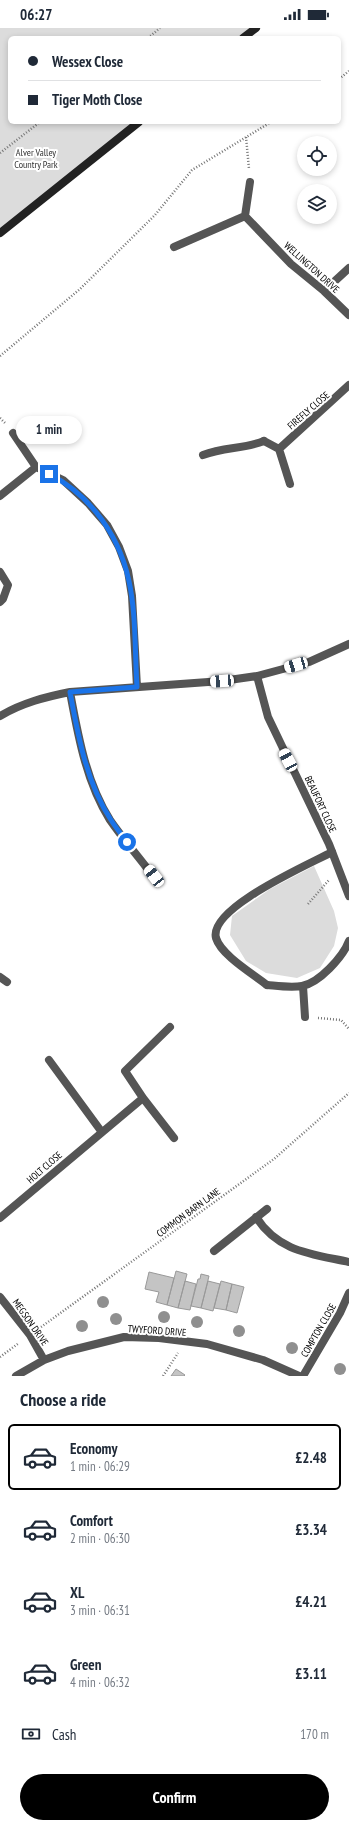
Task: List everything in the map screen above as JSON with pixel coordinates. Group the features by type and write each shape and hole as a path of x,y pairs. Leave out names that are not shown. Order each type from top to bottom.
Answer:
{"street":[{"path":"246,36 256,28"},
{"path":"0,233 136,124"},
{"path":"174,247 245,216 250,182"},
{"name":"WELLINGTON DRIVE","path":"245,216 291,264 324,291 349,315"},
{"path":"324,291 349,268"},
{"name":"FIREFLY CLOSE","path":"278,449 349,385"},
{"path":"13,433 36,467 62,480 88,503 107,525 119,547 128,572 132,596 137,687"},
{"path":"203,455 218,450 252,446 264,441 278,449 290,484"},
{"path":"0,496 36,467"},
{"path":"0,572 8,585 3,599 0,602"},
{"path":"0,716 18,706 46,696 70,692 222,681 258,676 309,662 349,644"},
{"name":"BEAUFORT CLOSE","path":"258,676 268,717 303,787 332,852 349,896"},
{"path":"70,692 79,742 95,789 110,819 154,876"},
{"path":"332,852 247,897 222,918 216,929 216,938 225,952 267,986 303,986 322,975 336,962 349,941"},
{"path":"303,986 305,1017"},
{"path":"170,1027 125,1071 143,1098 174,1138"},
{"path":"49,1060 101,1131"},
{"name":"HOLT CLOSE","path":"0,1218 101,1131 143,1098"},
{"path":"214,1251 267,1210"},
{"path":"256,1218 264,1230 290,1248 349,1262"},
{"name":"COMPTON CLOSE","path":"303,1376 340,1313 349,1293"},
{"name":"MEGSON DRIVE","path":"0,1297 30,1335 44,1360"},
{"name":"TWYFORD DRIVE","path":"16,1376 44,1360 68,1351 124,1337 185,1341 230,1350 263,1360 299,1376"}],"path":[{"path":"150,36 160,28"},
{"path":"341,77 349,71"},
{"path":"0,153 37,124"},
{"path":"0,356 80,289 155,215 192,170 268,124"},
{"path":"246,137 250,182"},
{"path":"308,904 339,870"},
{"path":"305,1017 341,1020 349,1029"},
{"name":"COMMON BARN LANE","path":"0,1357 274,1159 349,1094"},
{"path":"163,1376 185,1341"}],"green space":[{"name":"Alver Valley Country Park","path":"0,28 256,28 246,36 8,36 8,124 136,124 0,233"},
{"path":"314,866 334,911 338,928 334,946 320,968 297,978 266,973 246,961 230,935 232,916 270,889"}],"building":[{"path":"176,1271 187,1274 178,1308 167,1305"},
{"path":"149,1272 174,1278 167,1305 156,1302 159,1292 145,1289"},
{"path":"201,1274 209,1276 201,1308 191,1306 198,1279 200,1279"},
{"path":"185,1281 196,1284 190,1310 178,1308"},
{"path":"208,1281 220,1284 213,1311 201,1308"},
{"path":"221,1281 232,1284 226,1310 214,1308"},
{"path":"232,1284 244,1287 237,1313 226,1310"},
{"path":"176,1369 185,1375 171,1376"}],"route":[{"path":"49,474 62,480 88,503 107,525 119,547 128,572 132,596 137,687 70,692 79,742 95,789 110,819 127,842"}]}
